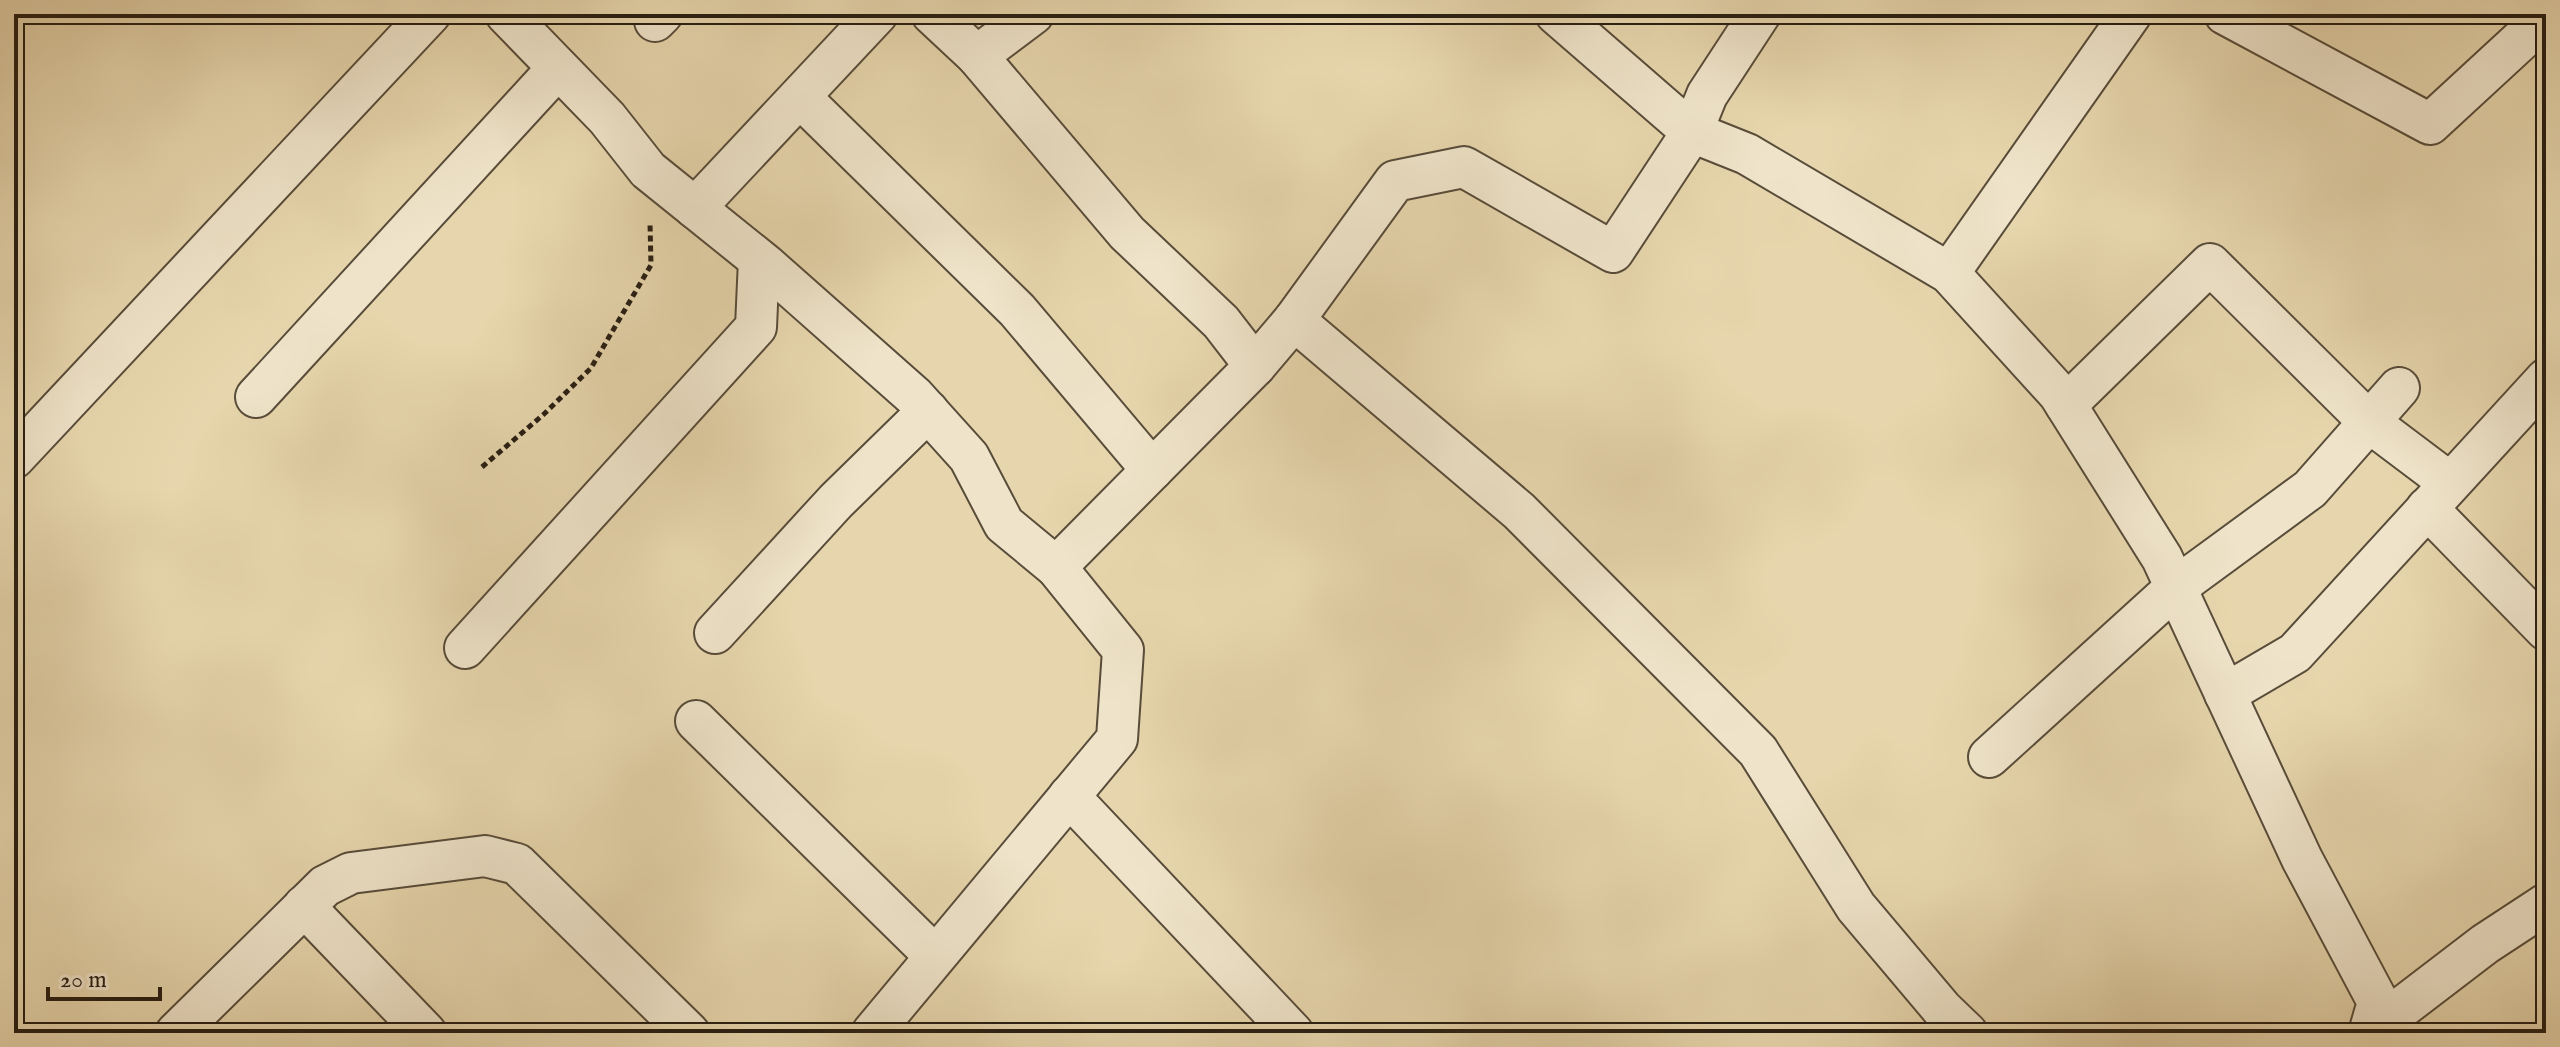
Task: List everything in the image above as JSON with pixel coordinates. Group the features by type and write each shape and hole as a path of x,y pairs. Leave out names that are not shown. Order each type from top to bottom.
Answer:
{"street":[{"path":"14,458 430,14"},
{"path":"506,14 607,118 648,170 759,260 914,396 969,457 1004,524 1056,567 1123,650 1117,739 872,1033"},
{"path":"695,208 877,14"},
{"path":"932,14 977,56 1127,233 1221,322 1255,366"},
{"path":"977,56 1033,14"},
{"path":"1556,14 1692,132 1747,154 1949,273 2059,394 2162,558 2302,859 2378,1002 2369,1032"},
{"path":"1056,567 1255,366 1294,320 1395,181 1464,167 1613,252 1692,132 1707,95 1760,14"},
{"path":"1949,273 2131,14"},
{"path":"2225,14 2430,124 2546,17"},
{"path":"256,397 558,68"},
{"path":"801,98 1017,310 1152,470"},
{"path":"465,648 756,327 759,260"},
{"path":"2066,405 2210,264 2369,422 2438,496 2546,630"},
{"path":"1294,320 1519,511 1758,751 1856,907 1942,1009 1967,1033"},
{"path":"2225,694 2295,653 2546,379"},
{"path":"1989,757 2175,588 2310,489 2399,388"},
{"path":"715,633 836,501 928,411"},
{"path":"696,721 935,956"},
{"path":"1069,796 1293,1033"},
{"path":"187,1029 325,886 351,873 485,856 517,864 689,1033"},
{"path":"2369,1032 2485,944 2546,904"},
{"path":"304,906 426,1033"}],"path":[{"path":"482,467 543,415 591,368 651,265 648,170"}]}
